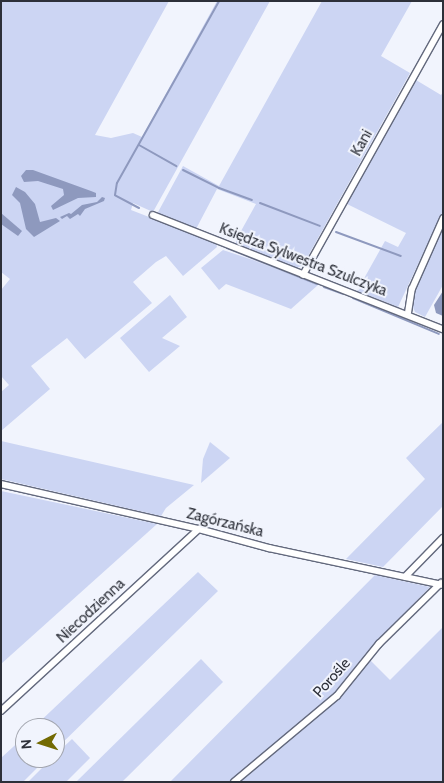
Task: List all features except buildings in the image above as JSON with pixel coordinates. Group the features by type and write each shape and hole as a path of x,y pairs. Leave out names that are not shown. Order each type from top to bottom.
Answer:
{"street":[{"name":"Kani","path":"304,275 443,24"},
{"name":"Księdza Sylwestra Szulczyka","path":"153,215 443,328"},
{"path":"408,313 412,289 443,219"},
{"name":"Zagórzańska","path":"1,484 198,529 269,548 442,584"},
{"name":"Niecodzienna","path":"1,711 198,529"},
{"path":"405,577 443,538"},
{"name":"Porośle","path":"234,782 336,696 378,644 442,584"}],"shaded area":[{"path":"1,1 169,1 95,135 111,138 133,133 142,137 217,1 270,1 153,212 133,203 131,210 216,243 217,247 183,276 166,256 156,262 133,282 152,303 85,359 67,338 31,366 50,389 1,431 1,392 9,385 1,376 1,290 10,279 1,272"},
{"path":"322,1 412,1 381,56 410,73 303,265 297,268 236,245 236,240 256,204 217,189 196,229 157,214 183,166 219,186"},
{"path":"416,80 441,95 443,92 443,211 398,307 357,291 385,241 398,247 406,233 347,204"},
{"path":"26,170 33,170 91,191 96,193 96,197 78,198 53,210 51,206 64,195 63,189 38,181 24,182 21,176"},
{"path":"16,187 25,192 35,204 40,222 56,218 60,221 34,237 26,229 20,203 12,195"},
{"path":"102,197 105,198 104,201 85,209 80,216 78,214 70,219 67,216 62,219 60,217 71,214 82,205 97,202"},
{"path":"1,213 22,231 18,236 1,224"},
{"path":"443,224 443,285 425,317 415,312 412,305 415,287"},
{"path":"223,250 318,285 291,309 226,284 219,290 201,268"},
{"path":"443,291 443,316 436,313 434,305"},
{"path":"170,295 187,317 162,338 180,346 149,372 120,338"},
{"path":"443,422 443,506 383,567 346,559 425,479 406,458"},
{"path":"1,441 194,485 166,508 161,516 1,479"},
{"path":"210,442 230,458 201,483 203,459"},
{"path":"1,491 157,524 1,664"},
{"path":"198,572 218,591 65,740 65,718 44,718"},
{"path":"375,575 430,587 366,653 336,692 230,782 170,782"},
{"path":"443,627 443,782 239,782 338,698 369,659 390,680"},
{"path":"201,659 223,682 122,782 76,782"},
{"path":"72,739 90,758 66,782 28,782 42,768 65,768 65,746"},
{"path":"15,745 15,768 37,768 23,782 1,782 1,758"}],"waterway":[{"path":"139,208 115,195 117,183 219,1"},
{"path":"139,145 176,166"},
{"path":"183,170 219,188 252,200"},
{"path":"260,203 320,226"},
{"path":"336,232 401,256"},
{"path":"227,248 317,284"},
{"path":"324,287 343,294"},
{"path":"353,298 439,334"}]}
